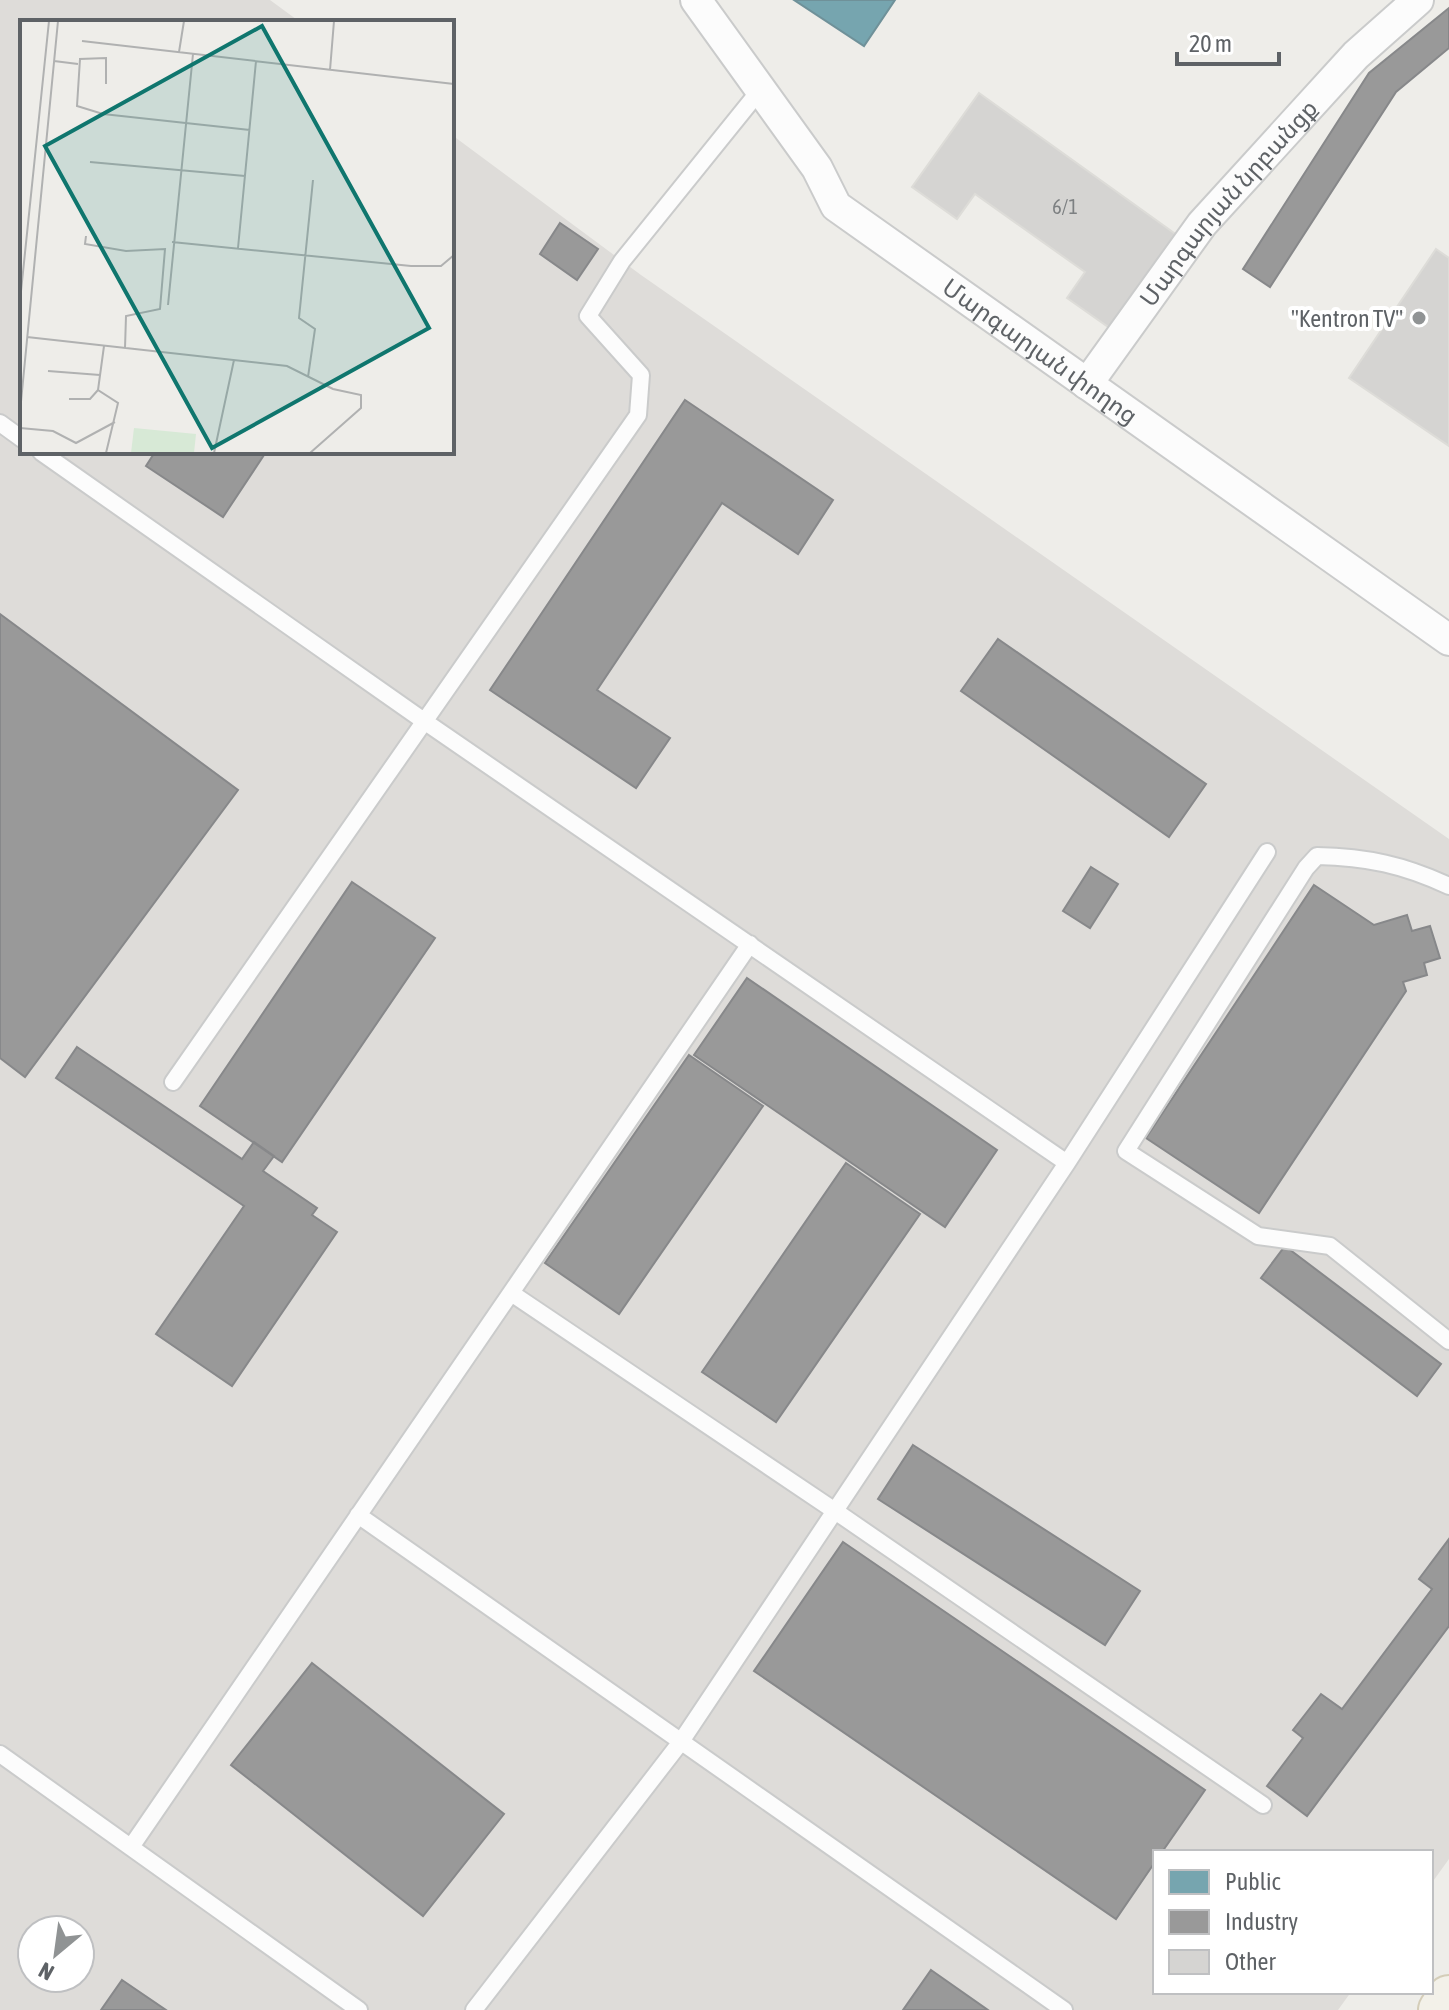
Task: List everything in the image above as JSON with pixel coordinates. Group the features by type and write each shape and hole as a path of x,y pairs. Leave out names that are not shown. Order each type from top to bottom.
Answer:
{"main road":[{"path":"1441,2010 1449,1998"}],"street":[{"name":"Մարգարյան փողոց","path":"696,0 817,168 836,206 1449,640"},
{"name":"Մարգարյան նրբանցք","path":"1087,384 1202,224 1356,55 1418,0"}],"lane":[{"path":"173,1082 638,415 641,375 588,316 622,261 760,90"},
{"path":"0,423 20,438"},
{"path":"44,454 424,721 1067,1163"},
{"path":"474,2010 680,1743 1067,1163 1267,852"},
{"path":"1449,886 1421,873 1356,857 1317,856 1306,868 1126,1151 1258,1236 1330,1246 1449,1341"},
{"path":"131,1847 750,944"},
{"path":"511,1293 1263,1805"},
{"path":"358,1515 1064,2010"},
{"path":"0,1754 359,2010"}],"shaded area":[{"path":"0,0 270,0 297,20 20,20 20,454 454,454 454,136 641,275 1449,839 1449,1859 1433,1881 1433,1850 1153,1850 1153,1994 1350,1994 1338,2010 0,2010"}],"building: Public":[{"path":"794,0 895,0 864,46"}],"building: Industry":[{"path":"1449,8 1449,48 1396,92 1270,287 1243,269 1369,73"},
{"path":"560,223 598,249 577,280 540,254"},
{"path":"685,400 833,500 798,554 722,503 597,690 670,738 636,788 490,690"},
{"path":"154,454 265,454 223,517 146,466"},
{"path":"0,614 238,790 25,1077 0,1058"},
{"path":"998,639 1206,784 1169,837 961,691"},
{"path":"1091,867 1118,884 1090,928 1063,911"},
{"path":"352,882 435,938 282,1162 200,1106"},
{"path":"1314,885 1374,925 1407,915 1412,931 1430,926 1440,958 1424,963 1427,975 1403,982 1406,991 1259,1213 1146,1138"},
{"path":"747,978 997,1150 945,1227 694,1055"},
{"path":"77,1047 242,1159 254,1142 274,1156 263,1171 317,1208 312,1215 337,1232 232,1386 156,1334 244,1206 56,1078"},
{"path":"689,1055 763,1106 619,1314 545,1263"},
{"path":"846,1163 920,1214 776,1422 702,1372"},
{"path":"1285,1246 1441,1364 1417,1396 1261,1278"},
{"path":"913,1445 1140,1591 1105,1645 878,1499"},
{"path":"1449,1539 1449,1626 1307,1816 1267,1786 1303,1738 1293,1730 1321,1694 1342,1709 1432,1589 1419,1579"},
{"path":"843,1542 1205,1790 1163,1850 1153,1850 1153,1865 1116,1919 754,1671"},
{"path":"312,1663 504,1814 423,1916 231,1765"},
{"path":"931,1970 988,2010 903,2010"},
{"path":"122,1980 166,2010 101,2010"}],"building: Other":[{"path":"979,93 1181,238 1114,331 1067,298 1085,272 975,194 957,219 912,187"},
{"name":"\"Kentron TV\"","path":"1436,249 1449,258 1449,446 1349,378"}],"place":[{"name":"\"Kentron TV\"","path":"1419,318"}]}
